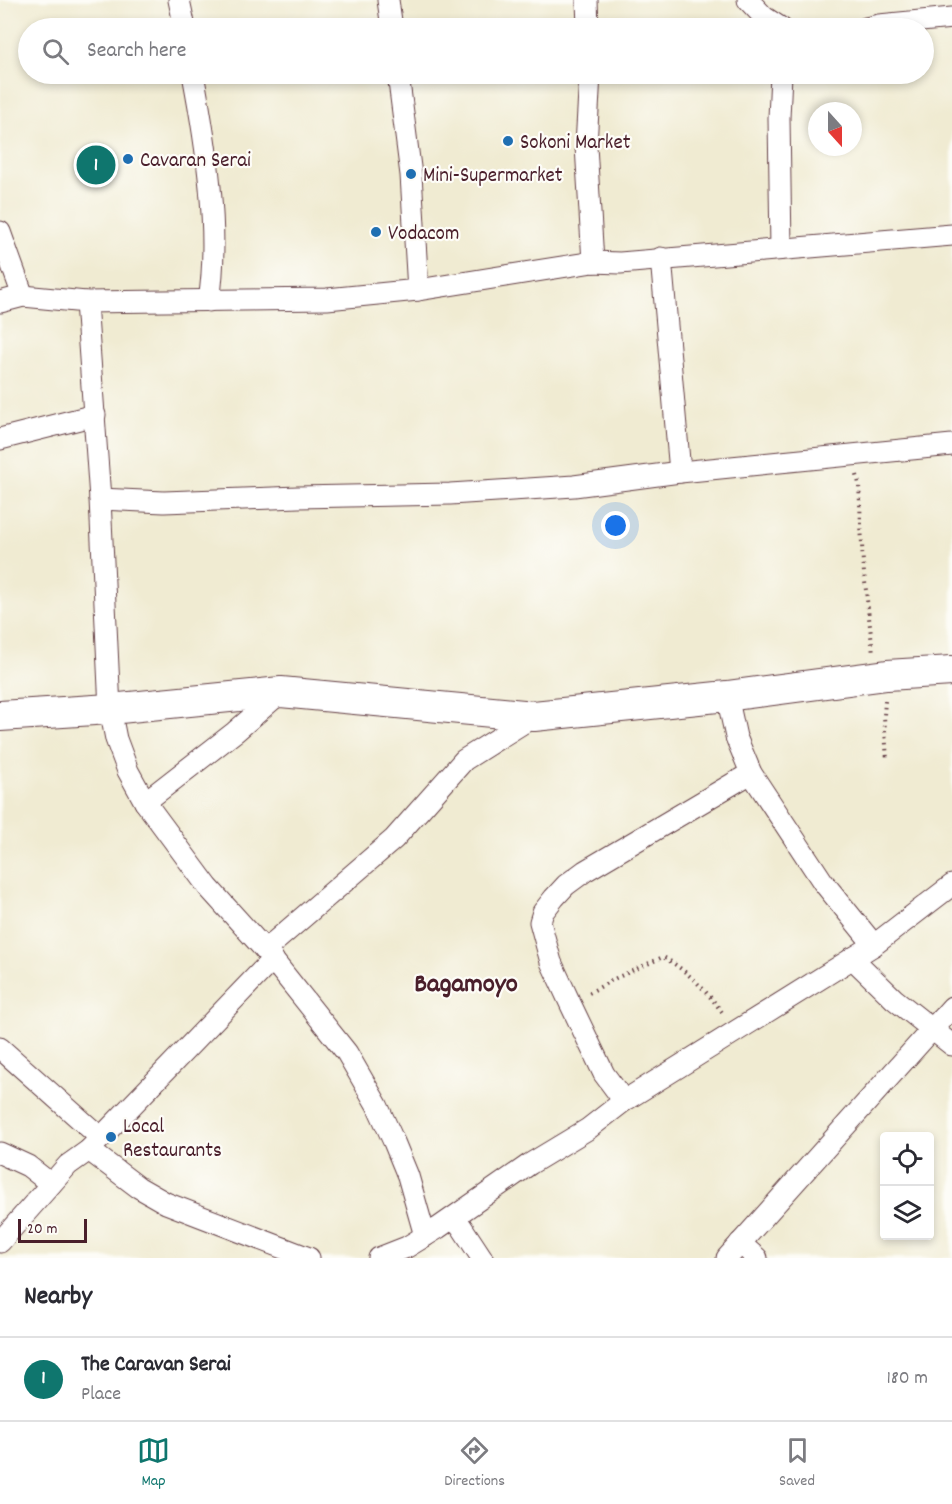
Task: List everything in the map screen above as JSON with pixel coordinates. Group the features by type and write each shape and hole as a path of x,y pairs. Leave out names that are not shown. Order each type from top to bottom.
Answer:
{"main road":[{"path":"0,716 110,709 281,692 534,716 727,696 881,676 952,671"}],"street":[{"path":"179,0 183,18"},
{"path":"587,0 588,18"},
{"path":"748,0 766,18"},
{"path":"393,18 395,2"},
{"path":"934,20 952,18"},
{"path":"195,84 210,198 214,270 209,301"},
{"path":"399,84 411,175 418,290"},
{"path":"589,84 586,146 593,262"},
{"path":"781,84 781,249"},
{"path":"0,232 23,296"},
{"path":"0,302 23,296 86,302 327,299 418,290 593,262 620,263 952,235"},
{"path":"661,258 680,472"},
{"path":"86,302 100,499 110,709 116,740 128,771 145,802 208,887 269,954 347,1053 377,1105 408,1176 425,1236"},
{"path":"0,439 95,416"},
{"path":"100,499 164,502 450,494 574,486 680,472 952,445"},
{"path":"145,802 235,732 281,692"},
{"path":"727,696 736,737 751,773 823,882 874,945"},
{"path":"0,1242 68,1165 95,1144 269,954 394,839 464,760 534,716"},
{"path":"624,1101 604,1074 551,962 540,922 543,912 566,885 585,871 751,773"},
{"path":"379,1258 425,1236 530,1164 588,1129 624,1101 874,945 952,885"},
{"path":"852,958 894,999 952,1045"},
{"path":"757,1258 734,1250 952,1007"},
{"path":"0,1048 138,1187 166,1203 309,1258"},
{"path":"0,1153 28,1166 51,1184"},
{"path":"455,1217 482,1258"}],"path":[{"path":"849,456 859,484 863,564 881,676 887,760"},
{"path":"570,1003 616,978 663,957 699,983 715,1001 735,1032"}],"place":[{"name":"Sokoni Market","path":"508,141"},
{"name":"Cavaran Serai","path":"128,159"},
{"name":"The Caravan Serai","path":"96,165"},
{"name":"Mini-Supermarket","path":"411,174"},
{"name":"Vodacom","path":"376,232"},
{"name":"Local Restaurants","path":"111,1137"}],"district":[{"name":"Bagamoyo","path":"466,982"}]}
